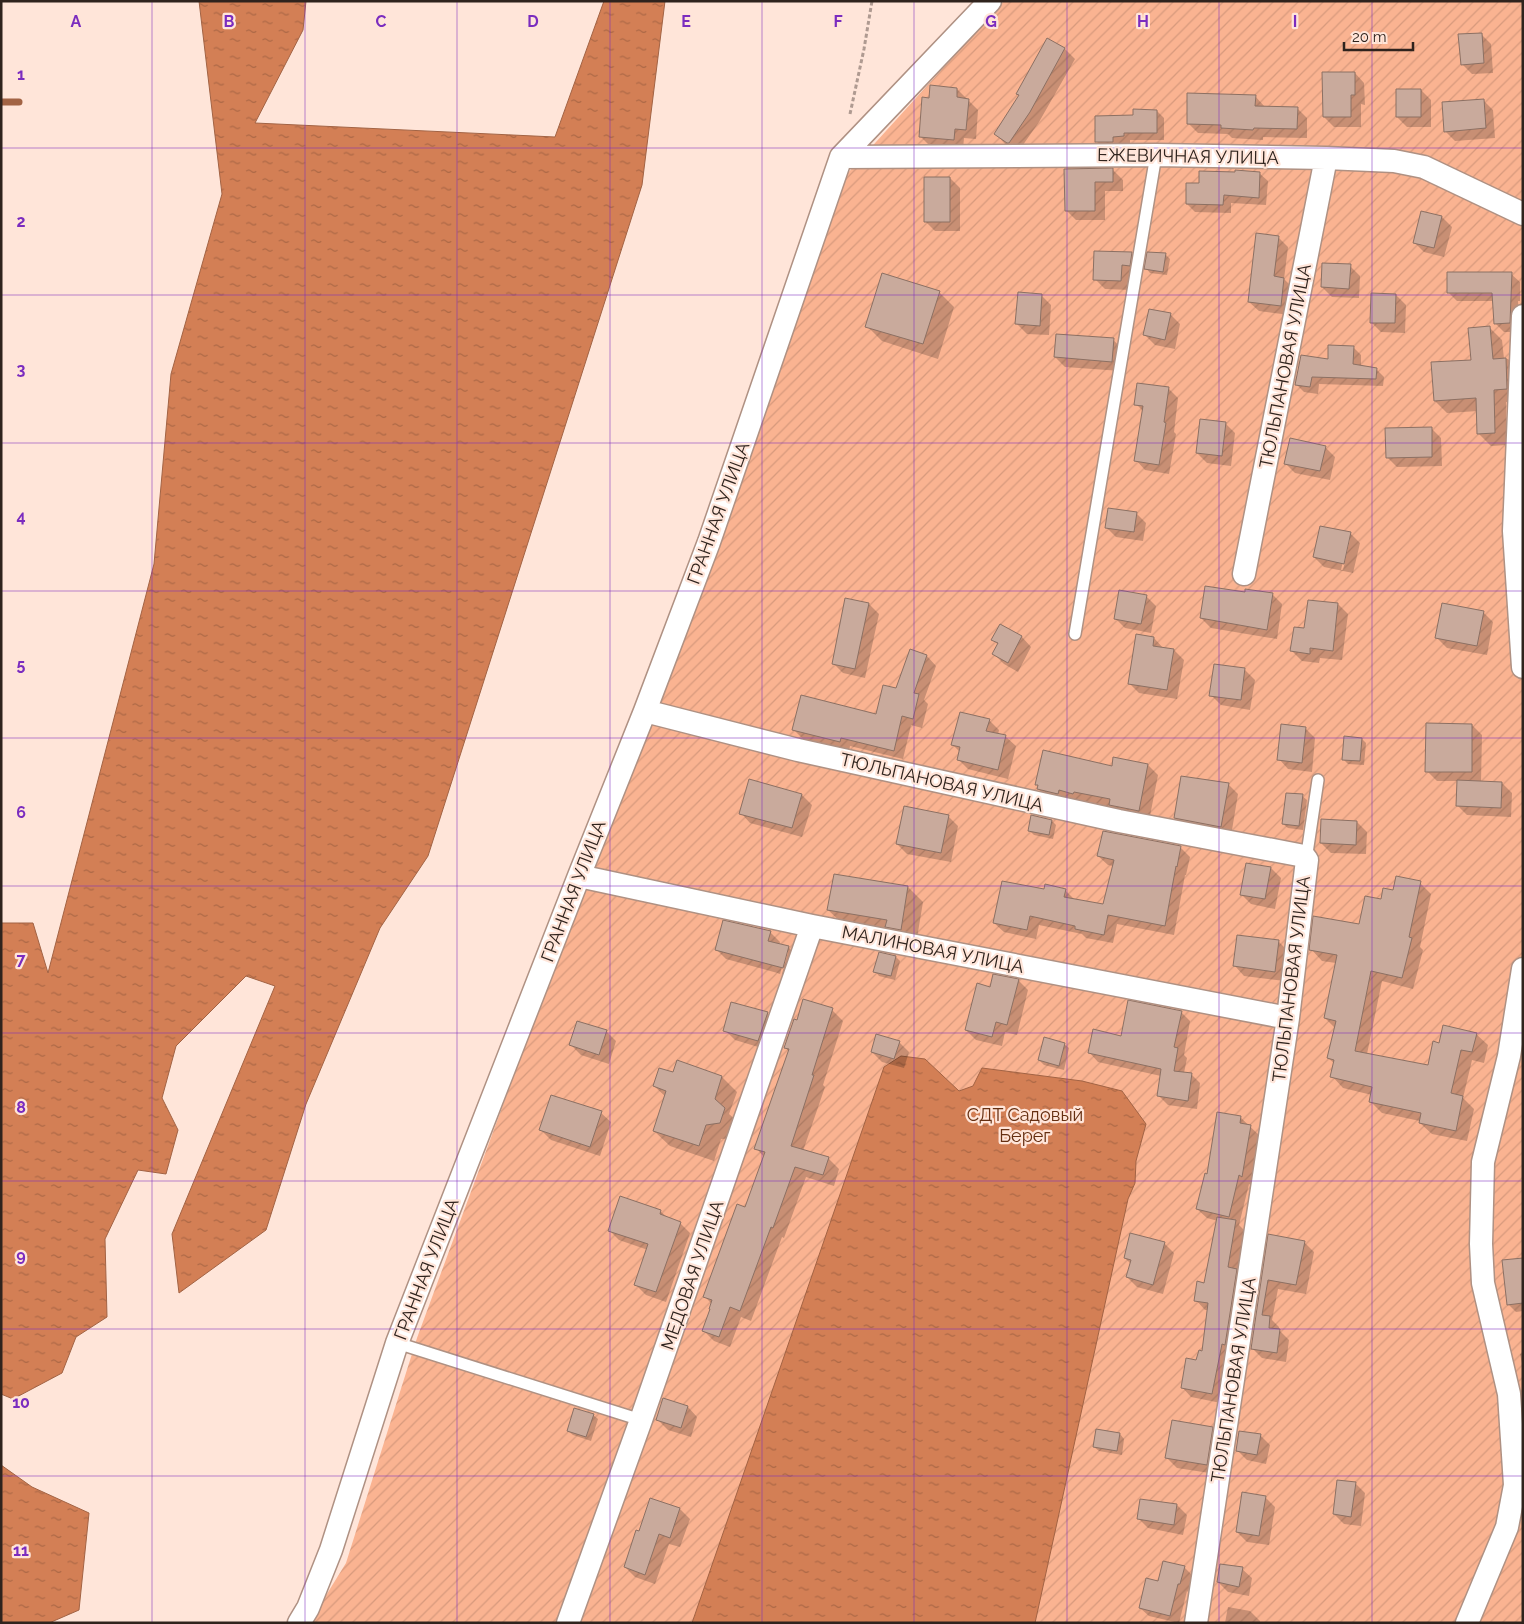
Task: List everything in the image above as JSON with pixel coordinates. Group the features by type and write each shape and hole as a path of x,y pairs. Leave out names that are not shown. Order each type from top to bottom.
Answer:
{"street":[{"path":"841,157 990,1"},
{"name":"ЕЖЕВИЧНАЯ УЛИЦА","path":"841,157 1156,155 1394,161 1424,167 1523,214"},
{"name":"ГРАННАЯ УЛИЦА","path":"299,1623 308,1608 331,1550 397,1343 645,711 709,542 841,157"},
{"name":"ТЮЛЬПАНОВАЯ УЛИЦА","path":"1244,574 1326,158"},
{"path":"1523,316 1514,530 1523,666"},
{"name":"ТЮЛЬПАНОВАЯ УЛИЦА","path":"645,711 808,752 1120,821 1304,856 1306,860 1288,1018 1196,1623"},
{"name":"МАЛИНОВАЯ УЛИЦА","path":"579,876 812,926 1288,1018"},
{"name":"МЕДОВАЯ УЛИЦА","path":"568,1623 641,1420 812,926"},
{"path":"1467,1623 1515,1528 1515,1485 1509,1394 1483,1283 1480,1244 1483,1162 1509,1056 1523,969"}],"lane":[{"path":"1075,634 1156,155"},
{"path":"1306,860 1318,780"},
{"path":"397,1343 641,1420"}],"path":[{"path":"849,121 872,1"}],"green space":[{"name":"СДТ Садовый Берег","path":"1004,1 1523,1 1523,1623 309,1623 346,1563 417,1338 846,175"}],"water":[{"path":"199,1 306,1 303,30 255,123 555,137 604,1 665,1 642,185 428,856 380,928 306,1104 266,1230 179,1293 172,1234 275,986 246,976 176,1046 162,1098 178,1130 166,1174 138,1170 105,1239 107,1317 76,1337 62,1373 13,1399 1,1394 1,923 33,923 48,973 154,564 171,374 222,194"},
{"path":"901,1056 925,1059 959,1091 973,1086 982,1068 1082,1081 1122,1091 1146,1124 1136,1161 1135,1183 1128,1199 1035,1623 692,1623 884,1067"},
{"path":"1,1465 32,1487 89,1513 79,1610 49,1623 1,1623"}],"building":[{"path":"1482,33 1484,63 1461,65 1458,34"},
{"path":"1047,38 1065,48 1030,112 1009,143 1007,143 994,134 1019,95 1016,94"},
{"path":"1322,72 1355,72 1355,95 1351,95 1351,117 1323,117"},
{"path":"930,85 957,88 957,97 969,99 966,130 955,129 954,140 919,137 922,97 929,98"},
{"path":"1396,89 1421,89 1421,117 1396,117"},
{"path":"1187,93 1256,95 1255,106 1298,107 1297,129 1254,128 1253,130 1221,128 1221,125 1187,124"},
{"path":"1484,99 1486,128 1444,132 1442,102"},
{"path":"1133,109 1157,110 1157,133 1124,133 1124,136 1113,137 1113,142 1095,142 1095,116 1133,115"},
{"path":"1113,168 1113,182 1095,182 1095,211 1065,211 1064,169"},
{"path":"1235,170 1260,172 1259,198 1224,195 1223,205 1186,204 1186,183 1199,183 1199,171 1235,172"},
{"path":"924,177 950,177 950,222 924,222"},
{"path":"1421,211 1442,216 1434,248 1413,243"},
{"path":"1256,233 1279,236 1274,276 1284,278 1281,306 1248,302"},
{"path":"1094,251 1132,252 1130,266 1122,265 1121,281 1093,280"},
{"path":"1147,252 1166,253 1163,272 1144,269"},
{"path":"1322,263 1351,264 1349,289 1321,287"},
{"path":"1447,272 1512,272 1510,323 1494,324 1492,293 1447,293"},
{"path":"882,273 940,291 923,344 865,327"},
{"path":"1018,292 1042,294 1040,326 1015,324"},
{"path":"1371,293 1396,294 1395,323 1370,323"},
{"path":"1149,309 1171,313 1165,340 1143,335"},
{"path":"1490,326 1493,359 1506,358 1507,389 1494,390 1495,433 1477,434 1476,398 1434,401 1431,362 1471,360 1468,328"},
{"path":"1056,334 1114,338 1112,362 1054,357"},
{"path":"1328,345 1354,346 1353,364 1377,368 1376,379 1312,377 1310,387 1295,385 1301,355 1328,359"},
{"path":"1137,383 1169,387 1164,422 1166,423 1159,465 1134,461 1143,406 1134,405"},
{"path":"1200,419 1226,422 1222,456 1196,453"},
{"path":"1432,427 1432,457 1386,458 1385,428"},
{"path":"1290,438 1326,446 1320,471 1284,464"},
{"path":"1108,508 1137,512 1134,532 1105,528"},
{"path":"1320,526 1351,532 1344,564 1313,557"},
{"path":"1205,586 1245,592 1245,589 1273,593 1267,630 1200,618"},
{"path":"1119,590 1147,595 1141,624 1114,619"},
{"path":"845,598 869,603 855,669 832,664"},
{"path":"1308,600 1338,603 1333,651 1310,648 1310,654 1290,651 1294,627 1304,628"},
{"path":"1442,603 1484,611 1477,646 1435,638"},
{"path":"1000,624 1022,636 1008,663 992,654 998,643 991,640"},
{"path":"1136,634 1154,637 1153,646 1174,649 1167,690 1128,684"},
{"path":"910,649 927,655 914,693 919,694 913,719 902,716 894,751 841,738 840,742 792,730 801,695 876,714 883,685 896,688"},
{"path":"1214,664 1245,668 1241,700 1209,696"},
{"path":"960,712 990,719 986,731 1006,735 998,770 957,760 960,747 951,745"},
{"path":"1426,723 1472,724 1472,772 1425,772"},
{"path":"1281,724 1306,727 1302,763 1277,760"},
{"path":"1344,736 1362,738 1360,761 1342,760"},
{"path":"1043,750 1112,766 1113,757 1148,764 1139,811 1109,805 1110,799 1074,792 1073,794 1059,790 1058,794 1037,789 1038,785 1035,785"},
{"path":"1181,776 1229,783 1221,827 1174,818"},
{"path":"749,779 802,794 792,828 739,814"},
{"path":"1457,780 1502,782 1501,808 1456,806"},
{"path":"1286,793 1303,794 1299,826 1282,824"},
{"path":"904,806 949,815 941,853 896,844"},
{"path":"1031,815 1052,820 1049,835 1028,831"},
{"path":"1321,819 1357,821 1356,845 1320,843"},
{"path":"1103,831 1181,846 1165,926 1108,915 1104,935 1075,929 1075,926 1030,916 1027,930 993,923 1002,881 1044,889 1045,884 1066,889 1064,897 1103,904 1114,860 1097,856"},
{"path":"1246,863 1271,867 1265,899 1240,895"},
{"path":"834,874 908,886 901,930 885,927 887,920 827,910"},
{"path":"1396,876 1421,881 1409,937 1412,938 1402,978 1371,971 1355,1051 1428,1065 1433,1041 1439,1043 1443,1025 1477,1033 1472,1052 1461,1050 1451,1093 1463,1096 1456,1131 1419,1123 1421,1113 1369,1102 1372,1087 1330,1077 1334,1060 1327,1058 1336,1021 1324,1018 1337,955 1309,950 1313,916 1359,924 1365,896 1381,899 1383,888 1393,890"},
{"path":"723,920 771,931 768,941 789,946 783,968 715,950"},
{"path":"1237,935 1279,940 1275,972 1233,966"},
{"path":"879,952 896,956 891,976 873,972"},
{"path":"993,974 1019,979 1007,1025 996,1022 992,1037 965,1030 977,983 990,987"},
{"path":"803,999 833,1008 791,1146 829,1157 823,1175 795,1167 740,1311 730,1307 719,1337 702,1331 712,1300 703,1297 737,1204 745,1207 765,1152 754,1149 789,1049 784,1048 794,1019 797,1020"},
{"path":"1128,1000 1182,1011 1174,1047 1178,1048 1174,1071 1192,1073 1188,1101 1157,1096 1161,1069 1088,1053 1093,1029 1121,1036"},
{"path":"731,1002 768,1012 758,1041 723,1031"},
{"path":"577,1021 607,1030 599,1055 569,1045"},
{"path":"876,1034 900,1041 894,1059 871,1052"},
{"path":"1044,1037 1065,1043 1059,1066 1038,1060"},
{"path":"677,1060 722,1076 715,1099 725,1108 720,1123 706,1125 699,1146 653,1131 666,1091 653,1086 659,1068 673,1072"},
{"path":"551,1095 602,1111 590,1147 539,1130"},
{"path":"1217,1112 1241,1116 1240,1123 1251,1125 1242,1177 1239,1175 1229,1217 1196,1209 1205,1173 1207,1174"},
{"path":"620,1196 661,1210 660,1214 681,1222 656,1292 634,1285 648,1244 608,1231"},
{"path":"1217,1217 1236,1220 1228,1267 1237,1269 1225,1345 1222,1344 1212,1394 1181,1388 1186,1358 1196,1360 1199,1350 1202,1351 1208,1303 1194,1301 1197,1281 1204,1283"},
{"path":"1130,1233 1165,1242 1153,1285 1126,1277 1131,1260 1124,1258"},
{"path":"1268,1234 1305,1241 1296,1285 1268,1280 1262,1315 1270,1316 1269,1328 1280,1329 1277,1353 1251,1349"},
{"path":"1523,1258 1523,1303 1507,1305 1502,1260"},
{"path":"663,1398 688,1406 681,1428 656,1420"},
{"path":"574,1408 594,1414 586,1437 567,1431"},
{"path":"1172,1420 1213,1427 1207,1465 1165,1458"},
{"path":"1096,1429 1120,1433 1117,1451 1093,1447"},
{"path":"1239,1431 1261,1434 1257,1455 1236,1451"},
{"path":"1337,1480 1356,1482 1351,1517 1333,1514"},
{"path":"1242,1492 1266,1496 1259,1536 1236,1532"},
{"path":"650,1498 680,1508 670,1538 659,1534 645,1575 624,1567 636,1530 639,1531"},
{"path":"1140,1499 1177,1504 1174,1525 1137,1519"},
{"path":"1163,1561 1185,1566 1180,1584 1178,1584 1170,1616 1139,1608 1146,1578 1158,1581"},
{"path":"1220,1564 1243,1567 1239,1587 1217,1582"}],"waterway":[{"path":"1,102 19,102"}]}
